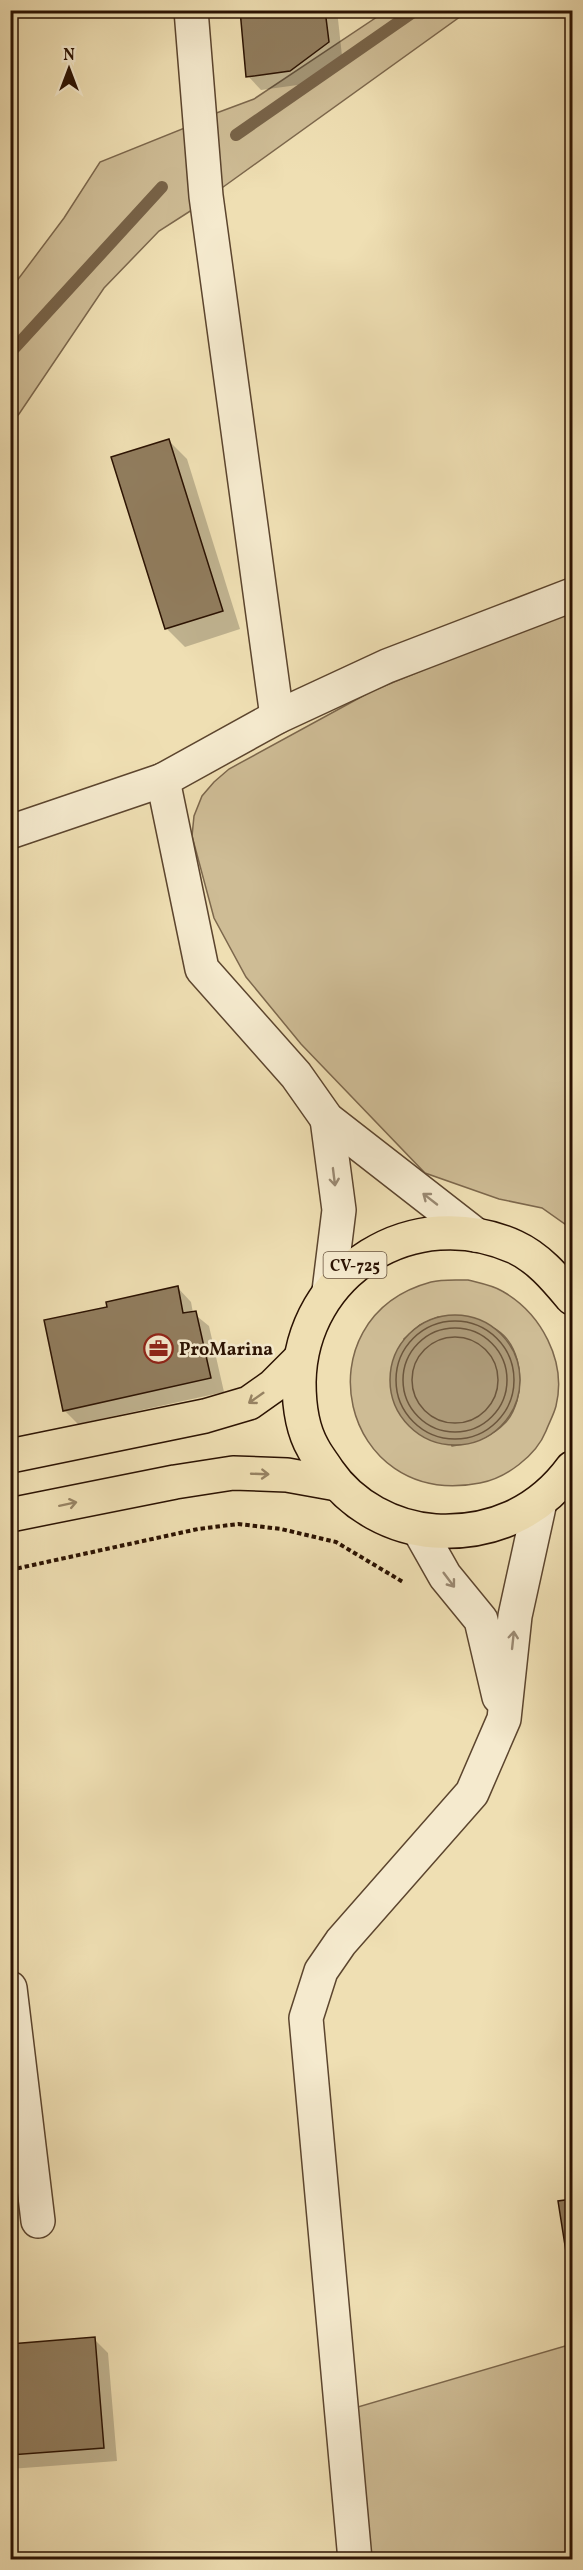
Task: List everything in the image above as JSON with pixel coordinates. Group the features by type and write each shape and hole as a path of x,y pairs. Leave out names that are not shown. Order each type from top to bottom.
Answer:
{"main road":[{"name":"CV-725","path":"573,1298 562,1276 516,1248 476,1235 435,1233 394,1242 358,1262 329,1291 310,1323 300,1359 299,1404 312,1447 338,1484 372,1512 395,1523 419,1530 462,1532 503,1523 540,1502 561,1483 573,1468"},
{"name":"CV-725","path":"10,1456 205,1416 249,1403 273,1386 300,1359"},
{"name":"CV-725","path":"10,1515 183,1480 233,1473 287,1475 338,1484"}],"street":[{"path":"191,10 206,196 277,717"},
{"path":"10,832 163,780 277,717 387,666 573,595"},
{"path":"163,780 202,969 296,1074 327,1119 476,1235"},
{"path":"327,1119 339,1210 329,1291"},
{"path":"355,2559 306,2018 321,1971 341,1942 472,1793 504,1719 515,1616 540,1502"},
{"path":"419,1530 446,1576 481,1620 504,1719"},
{"path":"10,1988 38,2221"}],"path":[{"path":"10,1570 198,1529 237,1524 281,1529 336,1542 413,1588"}],"shaded area":[{"path":"386,11 468,11 219,190 211,115 254,99"},
{"path":"187,127 195,208 159,231 104,288 11,423 10,290 64,218 100,162"},
{"path":"572,609 572,1229 542,1208 499,1199 425,1173 301,1044 246,977 214,918 192,836 194,816 202,796 229,769 372,691"},
{"path":"468,1280 502,1291 516,1300 539,1325 548,1340 558,1372 556,1406 546,1431 535,1449 510,1471 480,1483 432,1484 395,1468 368,1441 353,1406 351,1369 363,1333 389,1302 431,1282","holes":["438,1317 497,1330 513,1349 520,1374 517,1400 506,1422 481,1439 452,1446 404,1339 420,1325"]},
{"path":"572,2344 572,2559 366,2559 351,2409"}],"water":[{"path":"455,1315 480,1320 501,1334 515,1355 520,1380 515,1405 501,1426 480,1440 455,1445 430,1440 409,1426 395,1405 390,1380 395,1355 409,1334 430,1320"}],"building":[{"path":"240,10 325,10 329,42 290,71 246,77"},
{"path":"169,439 223,611 165,629 111,457"},
{"path":"178,1286 183,1313 196,1311 211,1378 63,1411 44,1320 107,1307 106,1302"},
{"path":"572,2199 572,2257 567,2258 558,2201"},
{"path":"95,2337 104,2448 10,2455 10,2422 12,2422 10,2344"}],"waterway":[{"path":"236,135 416,10"},
{"path":"10,353 162,187"}],"place":[{"name":"ProMarina","path":"158,1349"}]}
